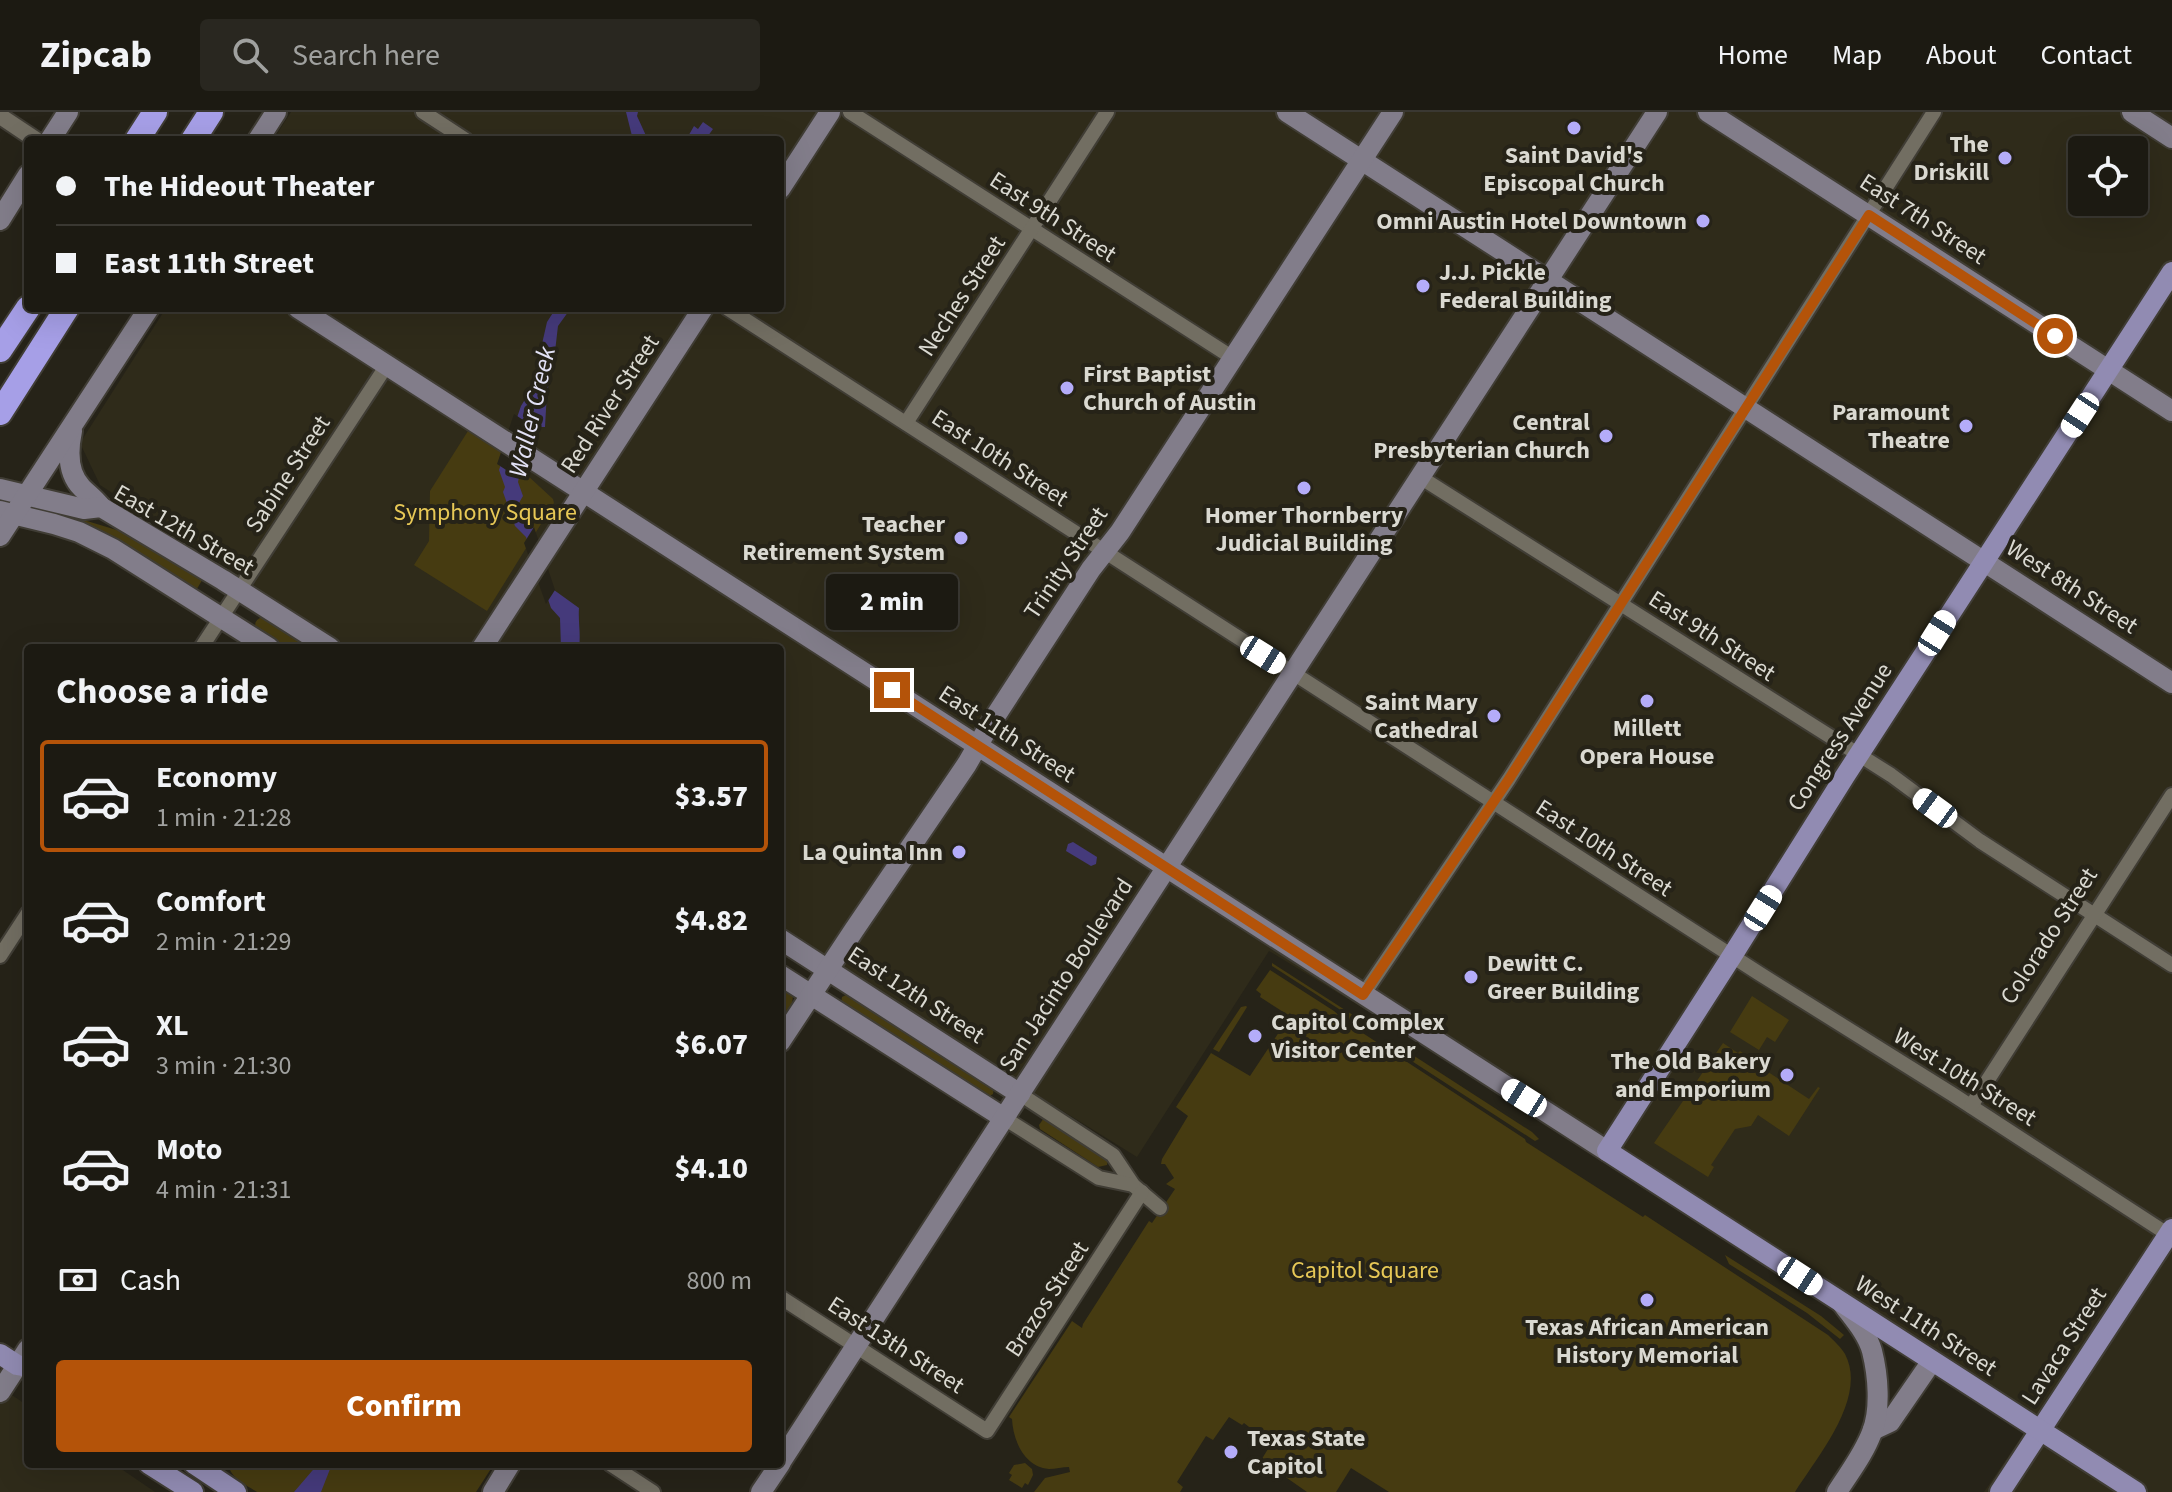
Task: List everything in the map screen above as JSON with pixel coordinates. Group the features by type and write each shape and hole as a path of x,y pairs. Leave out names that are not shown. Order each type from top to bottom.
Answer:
{"highway":[{"path":"122,136 137,112"},
{"path":"140,136 155,112"},
{"path":"176,136 191,112"},
{"path":"196,136 211,112"},
{"path":"0,350 25,312"},
{"path":"1,413 67,312"}],"main road":[{"path":"53,136 68,112"},
{"path":"261,136 276,112"},
{"path":"784,183 830,112"},
{"name":"West 8th Street","path":"1287,112 2172,683"},
{"name":"Trinity Street","path":"784,1036 1091,569 1137,506 1393,112"},
{"name":"San Jacinto Boulevard","path":"784,1458 1657,112"},
{"name":"East 7th Street","path":"1708,112 2172,411"},
{"path":"2132,112 2172,138"},
{"path":"0,220 24,181"},
{"name":"Congress Avenue","path":"1607,1151 2172,272"},
{"path":"0,536 8,512 28,494 146,312"},
{"name":"East 11th Street","path":"304,312 1607,1151"},
{"name":"Red River Street","path":"485,644 700,312"},
{"path":"74,424 68,450 70,465 82,488 101,507"},
{"name":"East 12th Street","path":"2,489 84,509 101,507 324,644"},
{"path":"8,512 67,528 102,543 263,644"},
{"name":"East 12th Street","path":"784,942 1020,1094"},
{"name":"East 12th Street","path":"784,978 1004,1118"},
{"name":"West 11th Street","path":"1607,1151 2136,1492"},
{"name":"Lavaca Street","path":"2000,1492 2171,1233"},
{"path":"1837,1492 1864,1450 1873,1430 1878,1406 1872,1350 1842,1303"},
{"path":"0,1392 18,1359"},
{"path":"1873,1430 1890,1422 1932,1361"},
{"path":"155,1468 188,1489"},
{"path":"200,1468 236,1492"},
{"path":"493,1492 508,1468"},
{"name":"San Jacinto Boulevard","path":"761,1492 777,1468"}],"street":[{"path":"423,112 460,136"},
{"name":"East 9th Street","path":"850,112 1233,358"},
{"name":"Neches Street","path":"906,423 1107,112"},
{"path":"1363,995 1493,802 1934,112"},
{"path":"0,116 30,136"},
{"name":"East 10th Street","path":"733,312 1732,956"},
{"name":"Sabine Street","path":"204,644 387,365"},
{"name":"East 9th Street","path":"1420,477 1891,775 1980,841 2172,965"},
{"name":"Colorado Street","path":"1971,1106 2172,795"},
{"path":"0,956 24,919"},
{"name":"West 10th Street","path":"1732,956 2171,1233"},
{"name":"East 12th Street","path":"1020,1094 1113,1155 1138,1188 1160,1208"},
{"name":"East 12th Street","path":"1004,1118 1099,1178 1138,1188"},
{"name":"Brazos Street","path":"987,1431 1138,1188"},
{"name":"East 13th Street","path":"784,1300 987,1431"},
{"path":"616,1468 653,1492"}],"shaded area":[{"path":"291,112 2172,112 2172,1492 1984,1492 2035,1417 1269,951 1137,1157 856,983 784,929 784,644 344,644 100,485 80,443 163,312 784,312 784,136 276,136"},
{"path":"0,1387 24,1403 24,1468 120,1468 155,1492 0,1492"}],"green space":[{"name":"Symphony Square","path":"468,431 503,453 554,503 487,611 414,565 429,541 430,491"},
{"path":"77,518 130,534 204,577 195,592 75,522"},
{"path":"262,617 308,644 280,644 259,633 255,624"},
{"path":"1272,963 1356,1017 1353,1022 1344,1017 1339,1009 1272,966"},
{"name":"Capitol Square","path":"1270,970 1334,1011 1351,1026 1350,1029 1354,1031 1355,1028 1526,1142 1643,1217 1645,1215 1828,1335 1845,1354 1850,1371 1850,1389 1845,1408 1827,1445 1795,1492 1389,1492 1351,1468 1336,1492 1307,1492 1260,1462 1271,1444 1244,1423 1242,1425 1229,1417 1213,1440 1206,1436 1177,1482 1183,1487 1180,1492 1034,1492 1045,1478 1070,1472 1069,1467 1049,1469 1027,1458 1018,1444 1009,1417 1072,1321 1082,1328 1149,1221 1152,1223 1175,1189 1166,1184 1174,1178 1165,1164 1161,1164 1162,1159 1188,1116 1176,1107 1211,1053 1250,1076 1285,1023 1294,1019 1290,1013 1288,1015 1260,997 1256,990"},
{"path":"784,988 793,996 784,1016"},
{"path":"850,993 994,1087 993,1094 988,1097 841,1003 842,997"},
{"path":"1752,996 1789,1020 1775,1042 1767,1037 1759,1050 1730,1032"},
{"path":"1246,1006 1219,1052 1213,1049 1241,1007"},
{"path":"1388,1039 1539,1139 1535,1141 1384,1043"},
{"path":"1723,1043 1738,1053 1740,1051 1809,1099 1820,1088 1789,1136 1758,1115 1751,1126 1735,1129 1711,1165 1714,1167 1708,1177 1654,1143"},
{"path":"1044,1118 1108,1160 1107,1165 1098,1167 1040,1129"},
{"path":"1725,1255 1821,1316 1844,1335 1840,1339 1807,1313 1729,1264"},
{"path":"1025,1463 1032,1469 1033,1475 1028,1485 1025,1483 1022,1488 1009,1480 1012,1475 1009,1473 1014,1465"},
{"path":"491,1468 476,1492 257,1492 243,1484 230,1469"}],"water":[{"path":"626,112 638,112 646,136 632,136"},
{"path":"703,122 713,129 708,136 688,136 694,126 698,129"},
{"name":"Waller Creek","path":"553,312 568,312 558,326 547,392 545,427 534,427 525,449 518,482 523,496 516,508 521,520 533,527 554,590 579,608 579,644 561,644 560,618 551,608 526,537 515,526 499,470 521,406 534,379 547,322"},
{"path":"1073,842 1097,857 1096,864 1091,866 1066,851 1068,844"},
{"path":"315,1468 330,1468 321,1492 294,1492"}],"pier":[{"path":"514,414 540,431 537,431 529,450 520,479 497,464"},
{"path":"534,527 555,590 546,604 524,543"}],"place":[{"name":"Saint David's Episcopal Church","path":"1574,128"},
{"name":"The Driskill","path":"2005,158"},
{"name":"Omni Austin Hotel Downtown","path":"1703,221"},
{"name":"J.J. Pickle Federal Building","path":"1423,286"},
{"name":"First Baptist Church of Austin","path":"1067,388"},
{"name":"Paramount Theatre","path":"1966,426"},
{"name":"Central Presbyterian Church","path":"1606,436"},
{"name":"Homer Thornberry Judicial Building","path":"1304,488"},
{"name":"Teacher Retirement System","path":"961,538"},
{"name":"Millett Opera House","path":"1647,701"},
{"name":"Saint Mary Cathedral","path":"1494,716"},
{"name":"La Quinta Inn","path":"959,852"},
{"name":"Dewitt C. Greer Building","path":"1471,977"},
{"name":"Capitol Complex Visitor Center","path":"1255,1036"},
{"name":"The Old Bakery and Emporium","path":"1787,1075"},
{"name":"Texas African American History Memorial","path":"1647,1300"},
{"name":"Texas State Capitol","path":"1231,1452"}],"route":[{"path":"892,690 1363,995 1509,779 1869,215 2055,336"}]}
